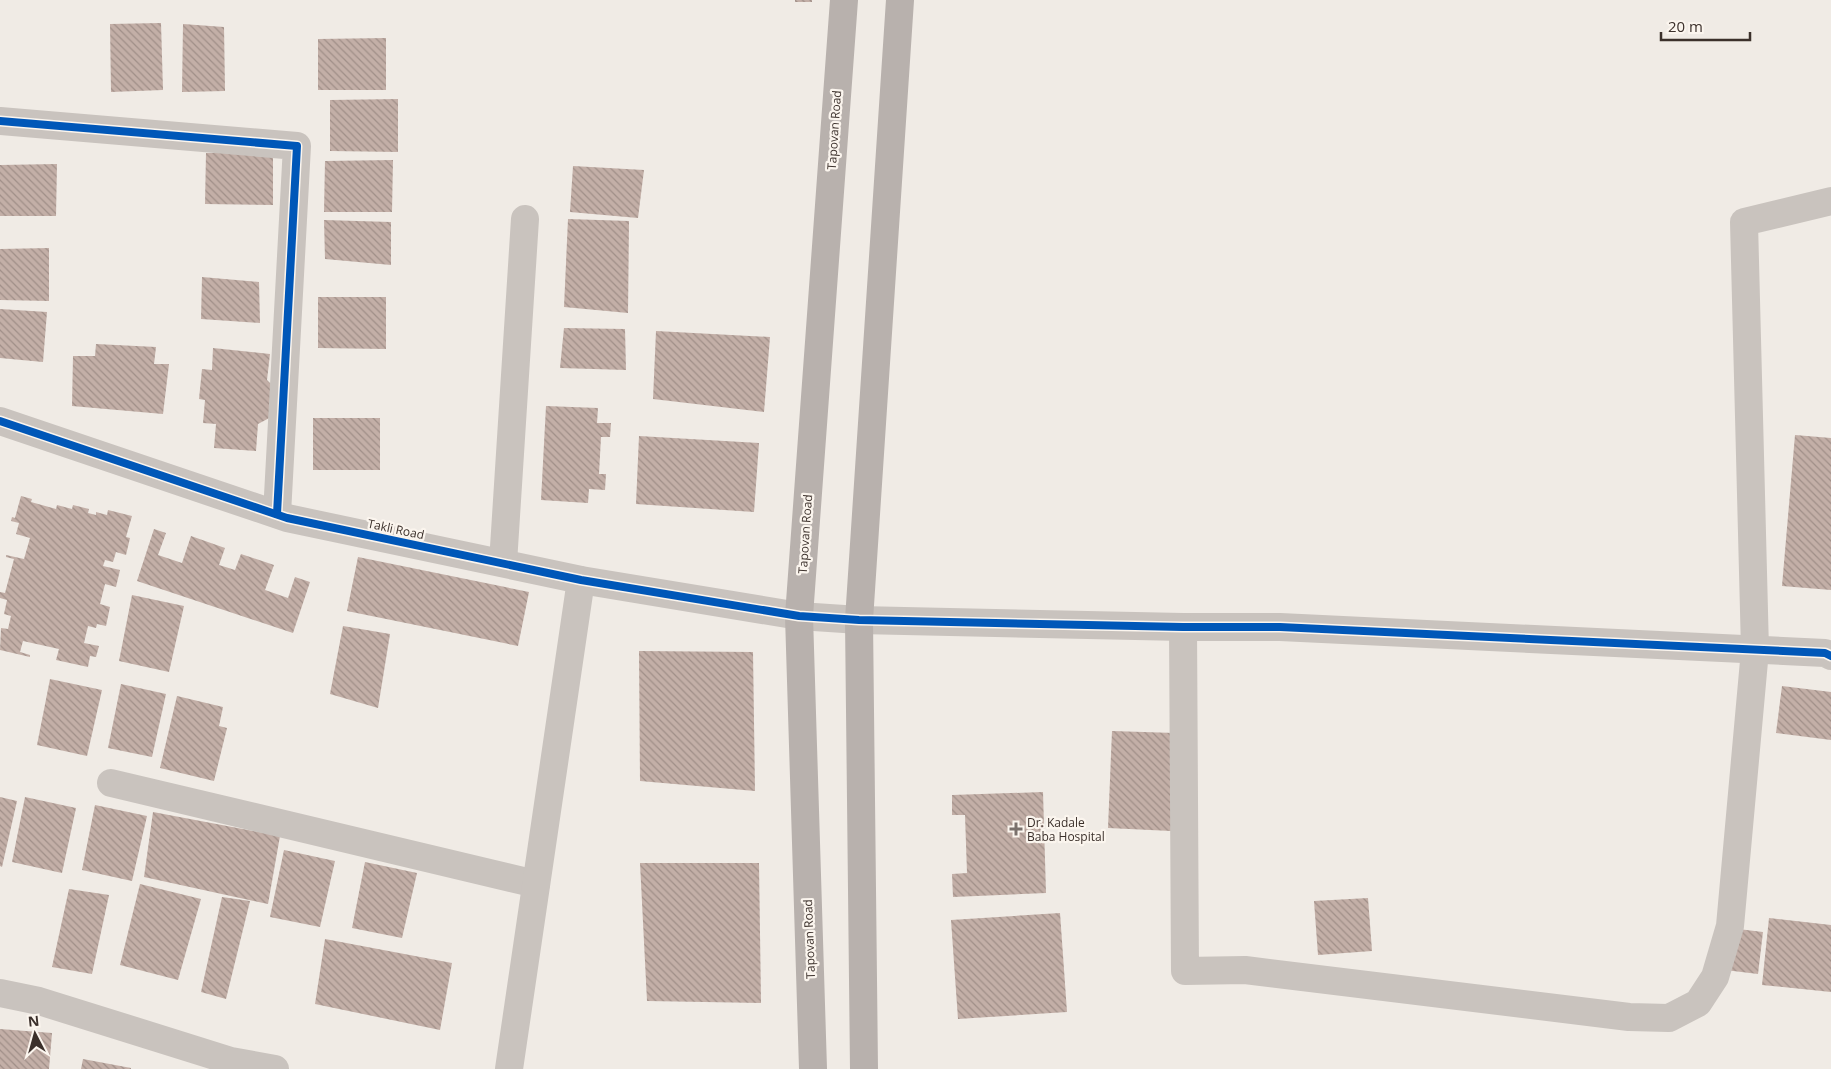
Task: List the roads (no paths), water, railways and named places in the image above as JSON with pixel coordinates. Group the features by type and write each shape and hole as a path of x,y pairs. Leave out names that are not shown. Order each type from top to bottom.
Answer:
{"main road":[{"name":"Tapovan Road","path":"813,1069 799,616 844,0"},
{"path":"864,1069 858,620 900,0"}],"street":[{"path":"0,121 296,146 277,514"},
{"path":"1184,628 1185,971 1245,970 1629,1017 1669,1018 1698,1003 1715,977 1730,926 1755,650 1744,222 1831,201"},
{"path":"503,563 524,219"},
{"name":"Takli Road","path":"0,420 287,518 581,580 799,616 858,620 1184,628 1280,627 1825,653 1831,656"},
{"path":"509,1069 581,580"},
{"path":"111,783 536,884"},
{"path":"0,992 39,1001 230,1065 275,1069"}],"place":[{"name":"Dr. Kadale Baba Hospital","path":"1016,829"}]}
